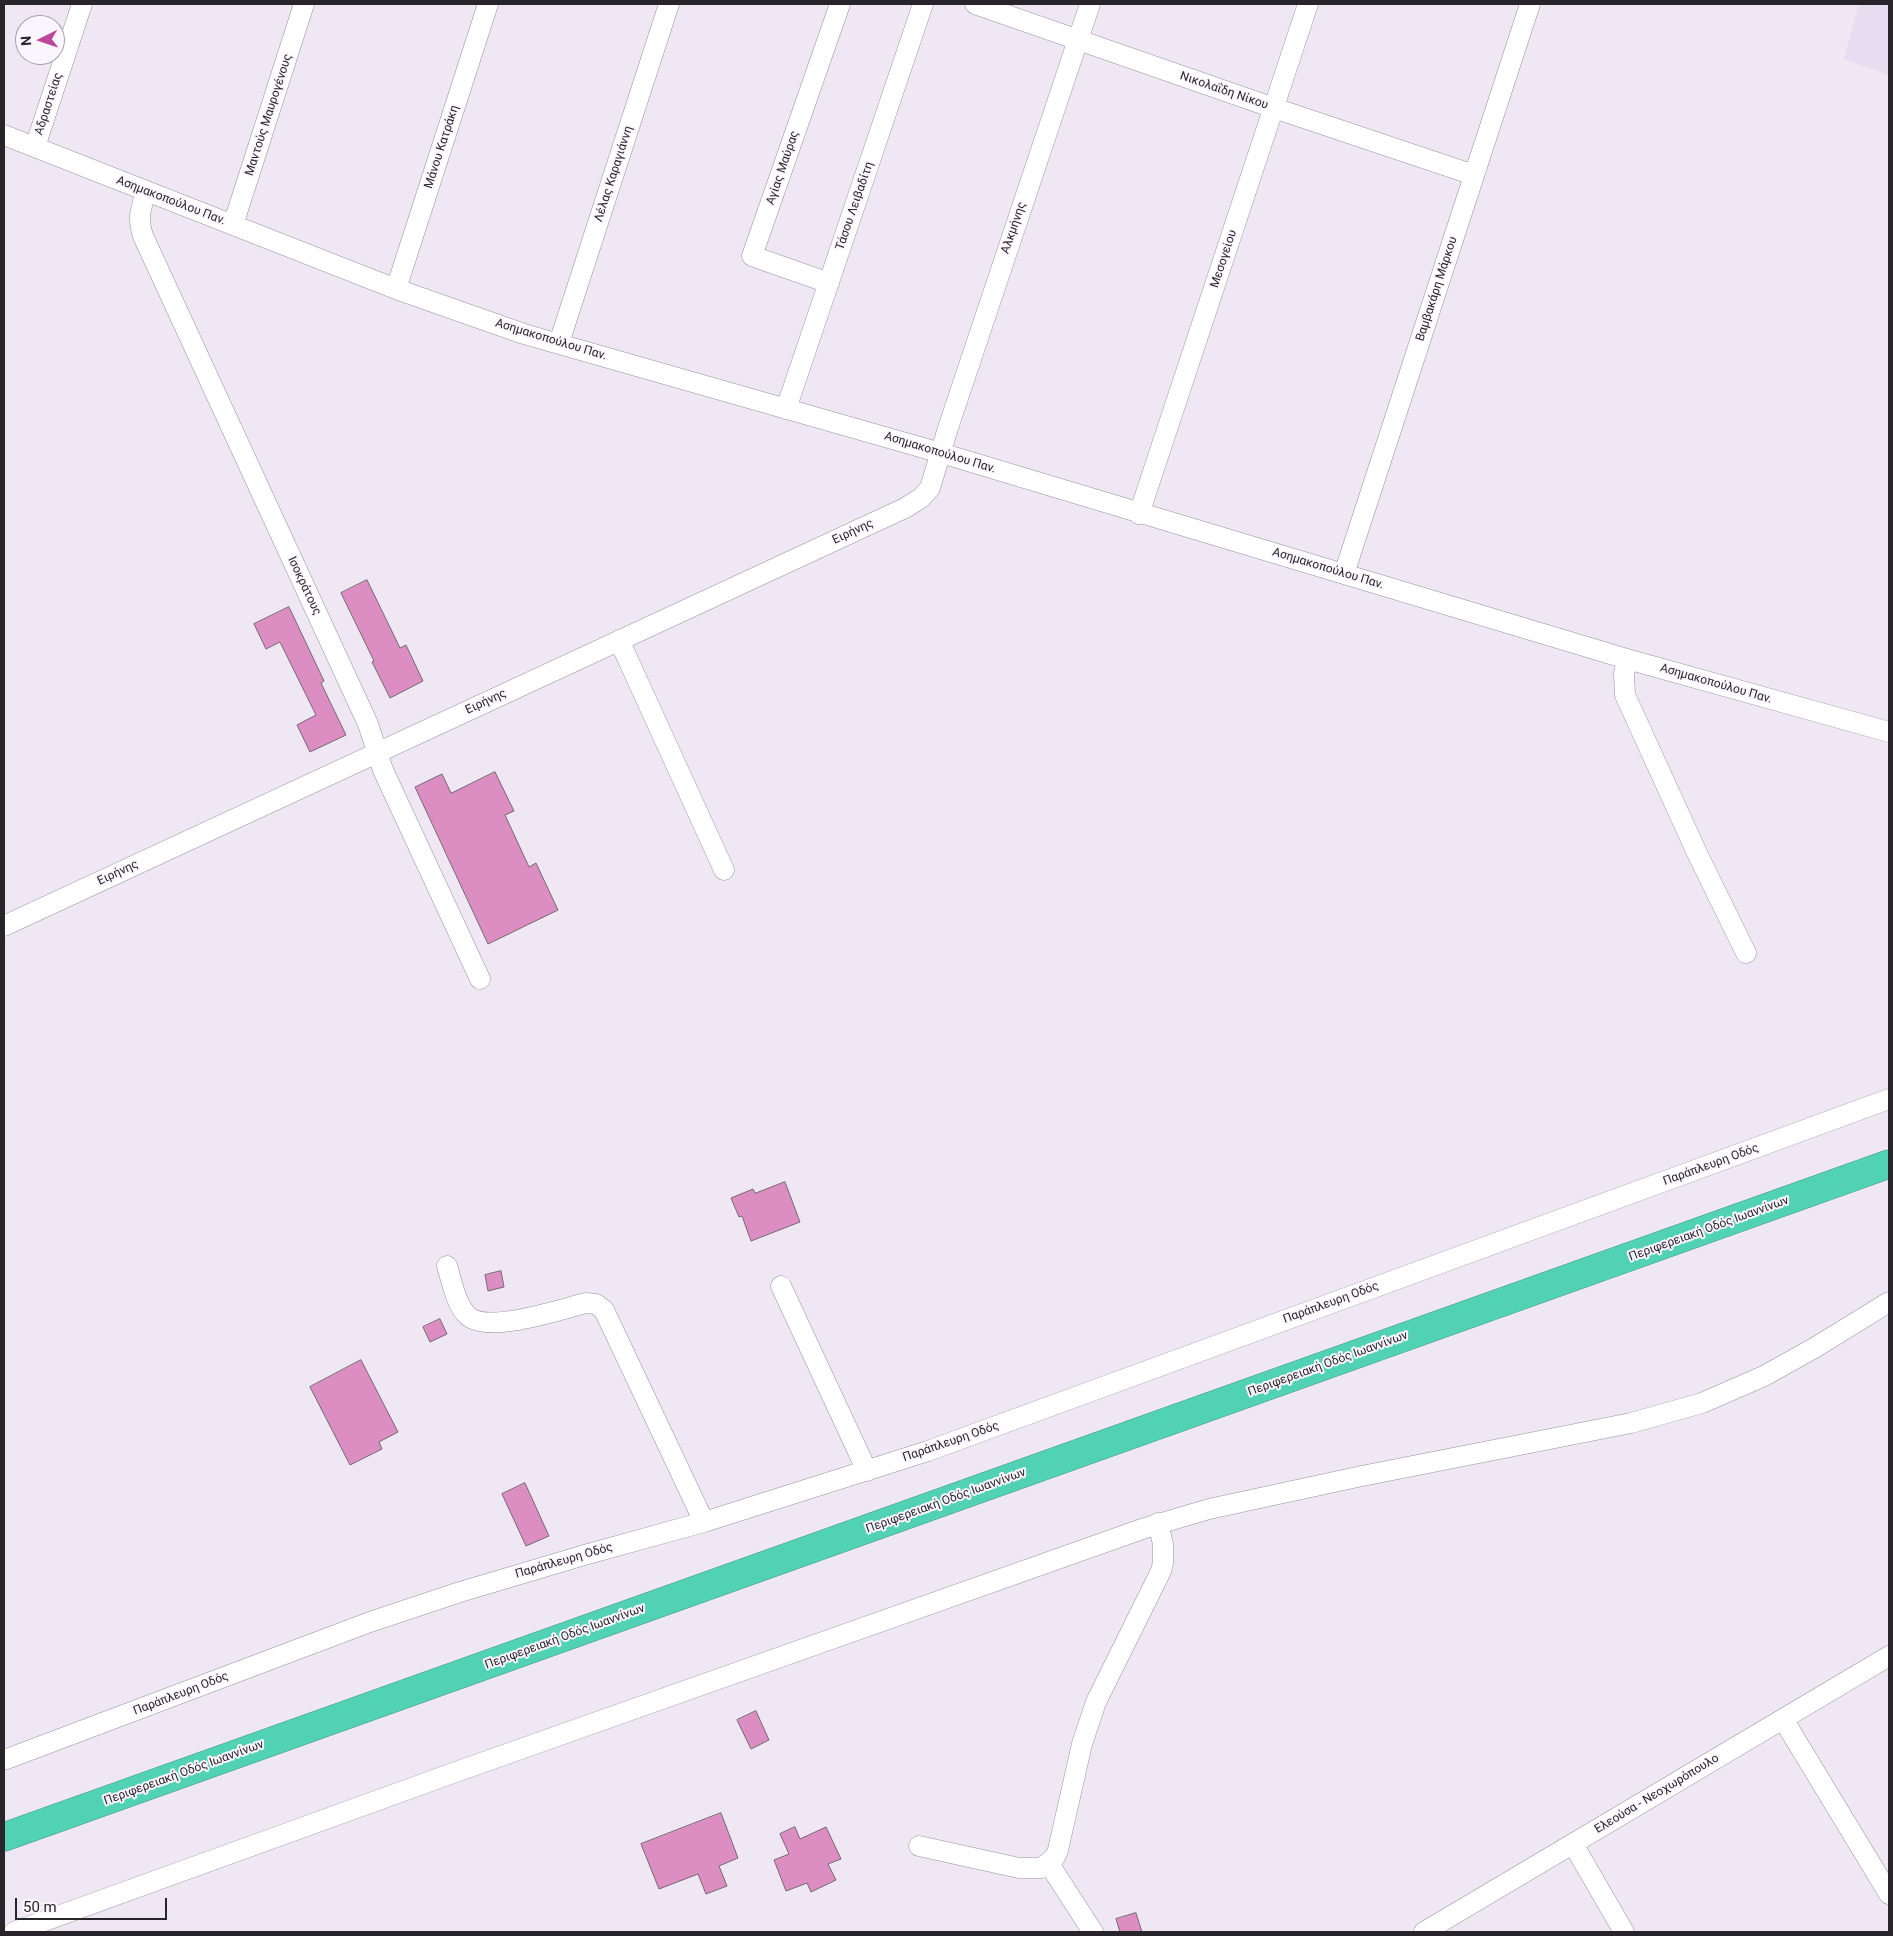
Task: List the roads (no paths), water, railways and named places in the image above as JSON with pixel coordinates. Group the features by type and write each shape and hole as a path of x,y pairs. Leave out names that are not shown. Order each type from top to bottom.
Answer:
{"highway":[{"name":"Περιφερειακή Οδός Ιωαννίνων","path":"4,1837 1889,1164"}],"street":[{"name":"Αδραστείας","path":"35,147 82,4"},
{"name":"Μαντούς Μαυρογένους","path":"233,225 304,4"},
{"name":"Μάνου Κατράκη","path":"396,289 488,4"},
{"name":"Λέλας Καραγιάννη","path":"559,344 669,4"},
{"name":"Αγίας Μαύρας","path":"829,282 752,256 840,4"},
{"name":"Τάσου Λειβαδίτη","path":"786,408 923,4"},
{"name":"Νικολαΐδη Νίκου","path":"976,4 1274,108 1474,174"},
{"name":"Αλκμήνης","path":"941,453 1090,4"},
{"name":"Μεσογείου","path":"1139,514 1308,4"},
{"name":"Βαμβακάρη Μάρκου","path":"1344,574 1530,4"},
{"name":"Ασημακοπούλου Παν.","path":"6,138 35,147 396,289 524,334 941,453 1626,659 1889,732"},
{"name":"Ισοκράτους","path":"146,191 139,214 143,236 368,724 383,770 480,979"},
{"name":"Ειρήνης","path":"4,926 918,500 925,496 930,488 941,453"},
{"path":"619,640 724,870"},
{"path":"1626,659 1624,674 1625,694 1696,853 1746,953"},
{"name":"Παράπλευρη Οδός","path":"4,1760 370,1622 451,1595 704,1522 867,1471 1015,1419 1889,1099"},
{"path":"447,1266 455,1292 465,1312 472,1319 483,1323 518,1319 586,1303 600,1306 613,1328 704,1522"},
{"path":"781,1286 867,1471"},
{"path":"14,1932 444,1776 1158,1524 1209,1509 1631,1423 1696,1405 1764,1376 1889,1302"},
{"path":"919,1846 1020,1868 1042,1868 1055,1857 1061,1840 1077,1761 1091,1713 1161,1571 1164,1544 1158,1524"},
{"name":"Ελεούσα - Νεοχωρόπουλο","path":"1424,1932 1889,1656"},
{"path":"1783,1719 1889,1894"},
{"path":"1573,1844 1624,1932"},
{"path":"1049,1864 1093,1932"}]}
